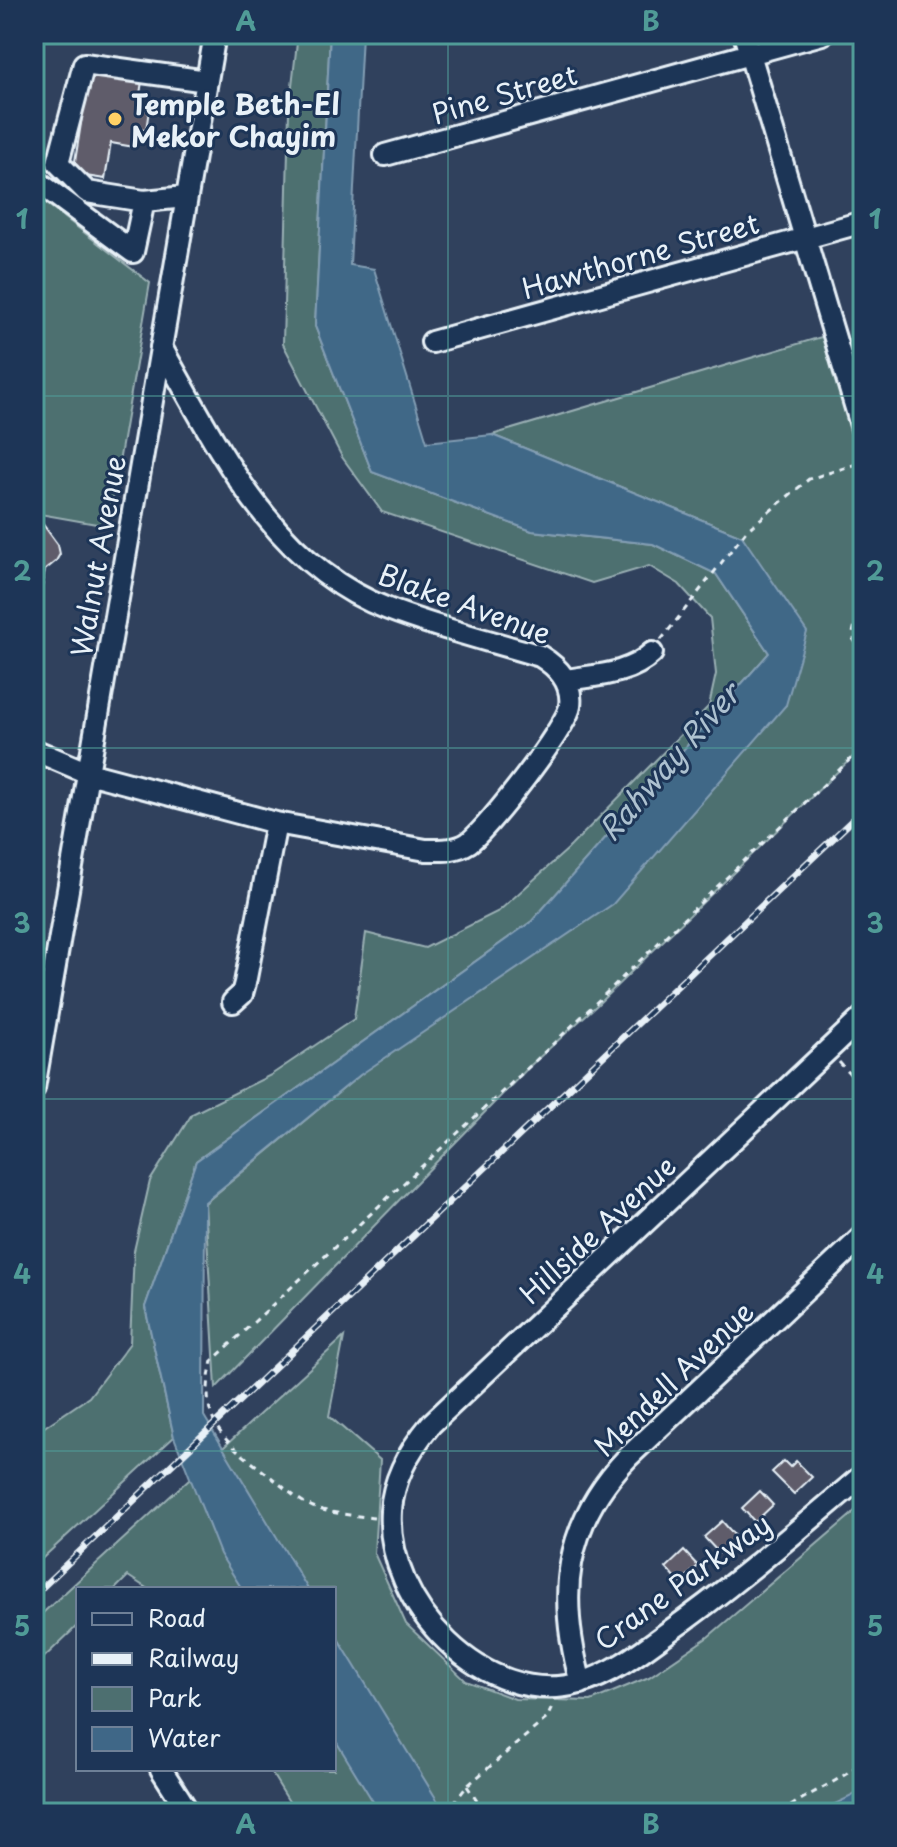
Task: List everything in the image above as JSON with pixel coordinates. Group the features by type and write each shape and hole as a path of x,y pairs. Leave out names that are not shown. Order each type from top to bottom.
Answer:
{"street":[{"name":"Walnut Avenue","path":"34,1088 215,34"},
{"path":"744,34 862,426"},
{"name":"Pine Street","path":"385,155 822,34"},
{"path":"58,163 84,64 207,81"},
{"path":"144,201 133,252 34,178 49,163 58,163 87,192 144,201 186,197"},
{"name":"Hawthorne Street","path":"432,342 863,222"},
{"name":"Blake Avenue","path":"34,750 88,773 276,823 426,850 448,850 467,844 491,820 567,720 570,695 566,680 553,664 540,656 387,609 350,591 278,533 248,495 161,347"},
{"path":"566,680 627,670 642,663 652,653"},
{"path":"233,1002 242,994 245,983 276,823"},
{"name":"Hillside Avenue","path":"392,1499 402,1467 431,1424 863,1017"},
{"name":"Mendell Avenue","path":"581,1683 569,1630 567,1584 576,1541 598,1495 628,1457 863,1236"},
{"name":"Crane Parkway","path":"392,1499 390,1521 403,1575 417,1604 437,1630 476,1664 502,1679 528,1686 557,1688 581,1683 622,1664 716,1598 863,1475"},
{"path":"162,1771 189,1813"}],"path":[{"path":"652,653 747,530 809,479 863,462"},
{"path":"863,592 852,637 863,653"},
{"path":"390,1521 311,1506 234,1448 217,1428 209,1411 206,1391 212,1361 543,1054 863,747"},
{"path":"828,1050 863,1088"},
{"path":"446,1813 467,1786 547,1718 552,1712 557,1688"},
{"path":"781,1813 797,1800 851,1771 863,1760"},
{"path":"467,1786 485,1813"}],"green space":[{"path":"298,34 330,34 315,326 372,472 532,531 653,544 716,574 769,653 532,921 196,1161 145,1307 174,1437 34,1566 34,1434 89,1397 130,1343 134,1251 150,1181 192,1114 271,1075 354,1019 366,933 425,948 499,911 568,849 709,706 716,674 710,618 679,584 649,566 592,583 382,512 342,457 283,344 289,111"},
{"path":"34,194 150,283 108,526 34,513"},
{"path":"828,335 863,451 863,747 531,1065 216,1388 205,1203 360,1075 786,705 742,536 492,435"},
{"path":"344,1337 329,1416 380,1460 374,1553 406,1624 466,1681 515,1699 591,1701 649,1677 708,1637 863,1502 863,1813 296,1813 270,1771 336,1771 336,1587 145,1587 128,1576 117,1587 76,1587 76,1627 34,1667 34,1621"}],"water":[{"path":"330,34 362,34 350,265 374,269 427,442 492,435 742,536 807,632 786,705 613,904 360,1075 205,1202 204,1416 307,1587 241,1587 220,1554 174,1437 145,1307 196,1161 532,921 769,653 716,574 653,544 532,531 372,472 315,326"},
{"path":"336,1635 445,1813 380,1813 336,1741"},
{"path":"863,1786 863,1813 816,1813 854,1795"}],"building":[{"name":"Temple Beth-El Mekor Chayim","path":"89,73 142,81 138,108 149,110 146,130 137,129 134,147 111,143 105,179 73,174"},
{"path":"42,523 58,545 60,554 45,570 34,633 34,528"},
{"path":"784,1461 790,1467 796,1461 812,1477 794,1494 772,1472"},
{"path":"760,1491 773,1505 755,1522 742,1508"},
{"path":"722,1521 736,1537 719,1553 704,1537"},
{"path":"684,1551 698,1566 680,1583 666,1568"}],"railway":[{"path":"34,1595 863,810"}],"place":[{"name":"Temple Beth-El Mekor Chayim","path":"115,119"}],"water label":[{"name":"Rahway River","path":"668,761"}]}
